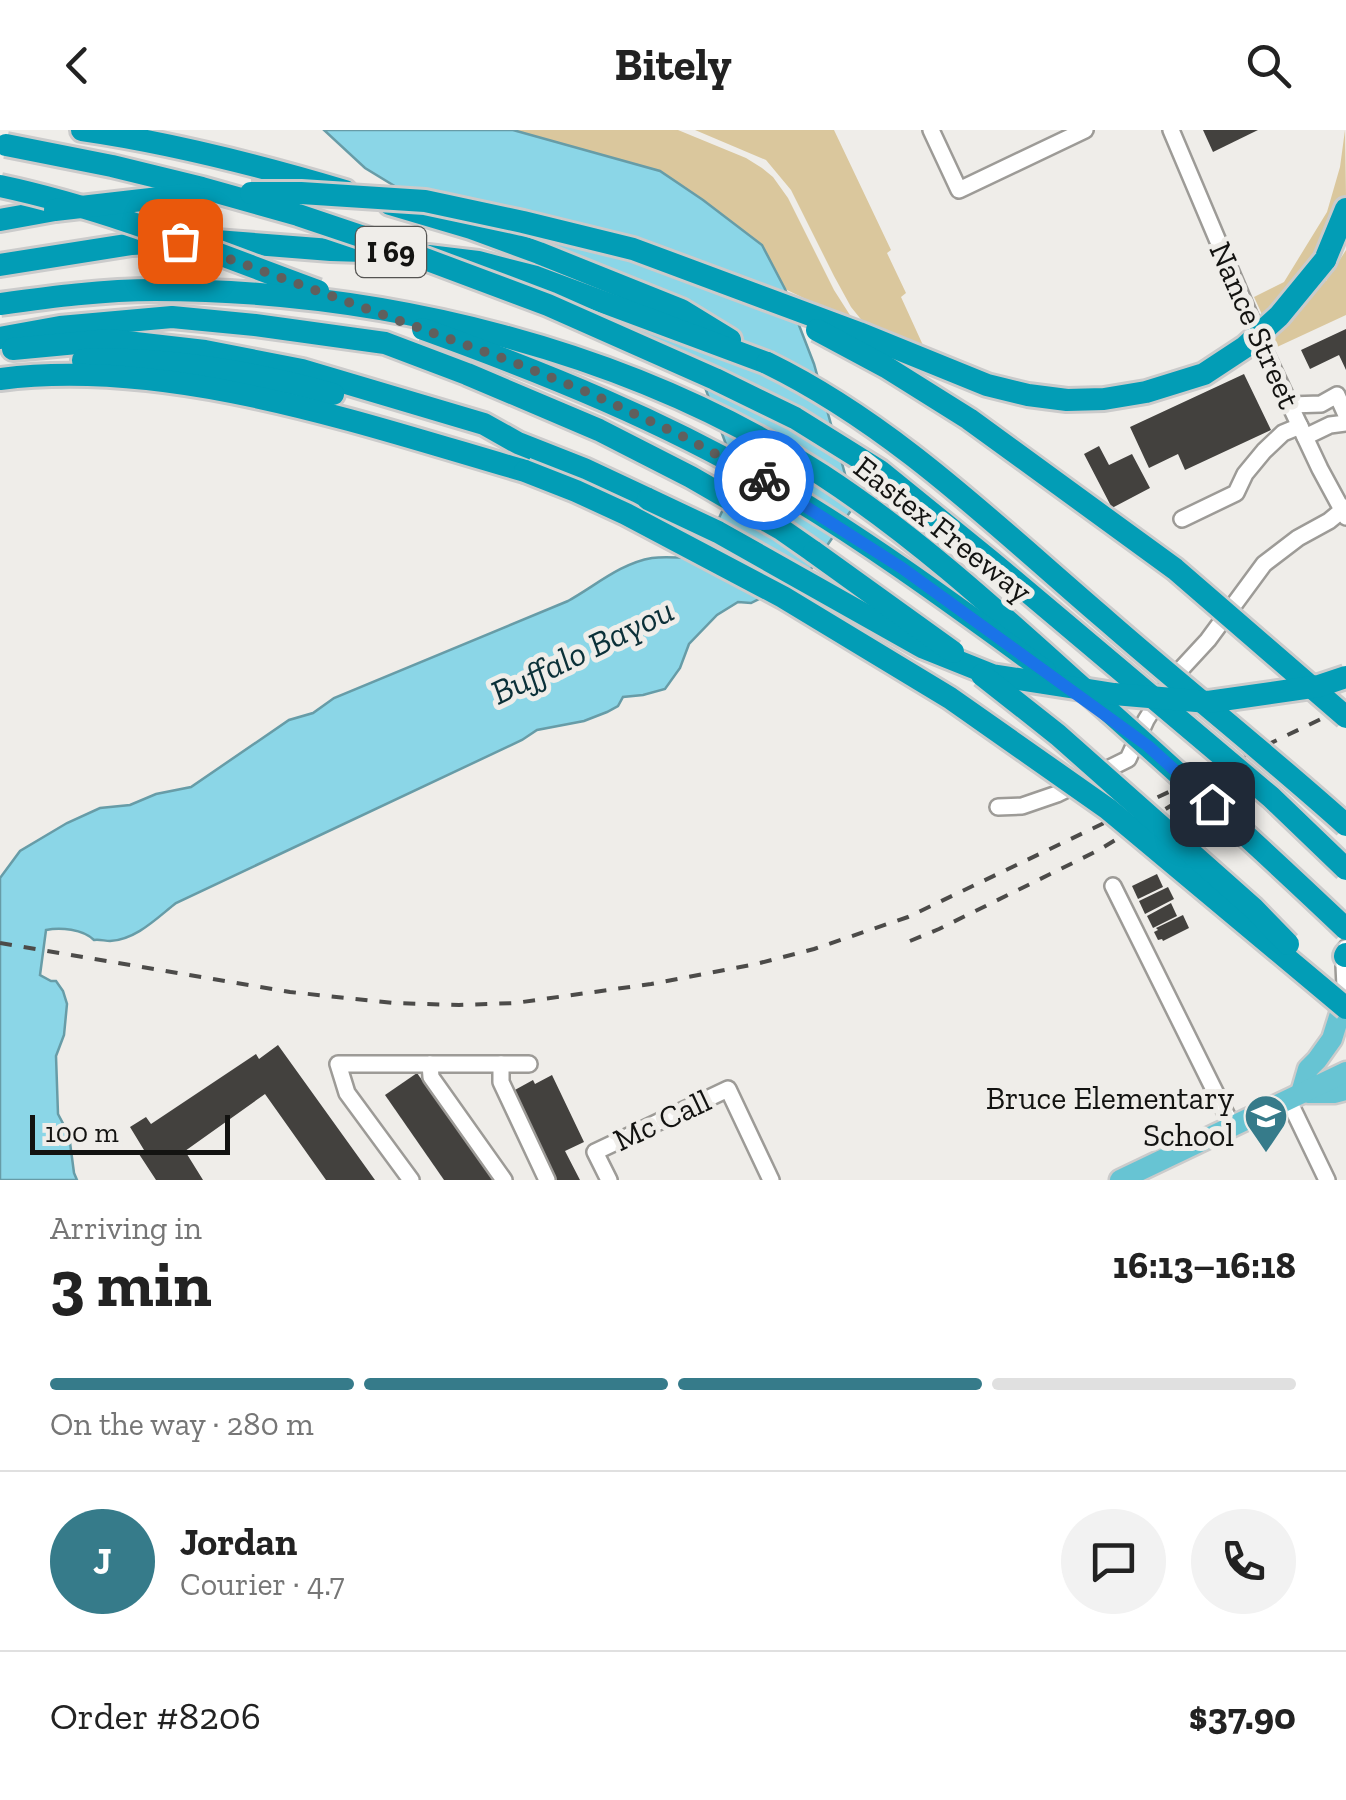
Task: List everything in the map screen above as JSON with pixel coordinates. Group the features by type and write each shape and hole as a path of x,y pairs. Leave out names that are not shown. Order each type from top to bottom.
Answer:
{"highway":[{"path":"82,130 152,140 250,163 471,228 682,310 767,363"},
{"name":"I 69","path":"3,145 202,188 394,247 548,305 715,378 795,418 880,470 978,550 1270,798 1346,870"},
{"path":"0,186 39,194 143,228 513,362 682,436 776,487 902,568 1148,746"},
{"path":"0,220 179,194 301,193 425,201 633,250 987,385 1028,396 1067,400 1146,392 1204,374 1245,347 1279,316 1325,260 1346,209"},
{"name":"Eastex Freeway","path":"0,265 132,244 203,240 380,250 478,262 570,290 767,363 804,381 884,433 995,523 1346,825"},
{"path":"728,284 886,368 970,418 1175,570 1346,716"},
{"name":"Eastex Freeway","path":"0,304 151,290 246,292 329,302 446,322 560,351 723,419 822,475 972,589 1346,929"},
{"path":"0,338 60,327 172,317 255,324 384,343 468,374 614,438 781,528 923,628 1058,734 1252,908 1346,1005"},
{"path":"0,352 109,340 204,351 302,370 484,424 518,443"},
{"path":"0,367 88,359 213,368 322,391 518,443 584,469 718,532 922,648 992,674 1114,694 1208,702 1319,686 1346,677"},
{"path":"0,379 99,374 233,392 525,471 626,514 784,597 950,698 1108,809 1346,1005"}],"main road":[{"path":"1295,1096 1308,1069 1332,1039 1346,1005"},
{"path":"1120,1180 1346,1072"},
{"path":"1295,1096 1346,1090"}],"street":[{"path":"930,130 959,190 1085,130"},
{"name":"Nance Street","path":"1171,130 1264,350 1345,512"},
{"path":"1290,405 1321,404 1336,395 1346,415"},
{"path":"1182,519 1236,493 1245,474 1284,434 1346,423"},
{"path":"998,806 1022,806 1057,794 1128,759 1146,720 1172,680 1208,640 1264,564 1298,538 1345,512"},
{"path":"1113,886 1232,1126"},
{"path":"1346,953 1346,1005"},
{"path":"411,1180 348,1093 338,1064 530,1064"},
{"path":"430,1064 431,1077 504,1180"},
{"path":"501,1064 501,1082 547,1180"},
{"name":"Mc Call","path":"609,1180 596,1152 728,1089 771,1180"},
{"path":"1295,1096 1327,1180"}],"shaded area":[{"path":"513,130 678,130 746,158 773,177 788,198 855,323 785,289 762,245"},
{"path":"695,130 834,130 891,250 887,253 906,293 901,297 927,354 868,328 851,307 791,190 766,160"},
{"path":"1345,130 1346,197 1311,267 1326,281 1346,250 1346,315 1277,347 1254,297 1284,282 1327,212 1340,167"}],"water":[{"name":"Buffalo Bayou","path":"324,130 513,130 660,171 703,200 762,245 785,289 814,364 854,506 807,575 751,603 738,602 717,615 689,644 680,668 665,689 623,697 618,706 584,721 537,730 176,903 129,937 94,940 71,930 46,930 40,975 56,981 67,1004 64,1035 56,1056 58,1114 69,1135 77,1180 0,1180 0,878 20,851 100,808 130,805 156,794 191,787 289,720 568,601 630,565 658,557 700,559 738,477 699,371 365,168"}],"building":[{"path":"1203,130 1258,130 1213,152"},
{"path":"1346,329 1346,370 1339,355 1310,369 1301,350"},
{"path":"1244,374 1271,430 1185,470 1178,454 1149,468 1130,427"},
{"path":"1099,446 1109,465 1132,454 1150,488 1112,508 1084,454"},
{"path":"1157,874 1163,887 1138,899 1132,886"},
{"path":"1168,887 1174,899 1145,914 1139,901"},
{"path":"1171,903 1177,916 1153,928 1147,916"},
{"path":"1183,915 1189,928 1158,940 1156,928"},
{"path":"278,1045 375,1180 326,1180 265,1094 185,1151 203,1180 156,1180 139,1154 144,1150 130,1127 146,1117 151,1124 256,1054 259,1059"},
{"path":"417,1073 493,1180 444,1180 385,1095"},
{"path":"552,1075 584,1142 565,1151 580,1180 556,1180 513,1091"}],"railway":[{"path":"0,943 290,992 394,1003 515,1003 651,984 814,949 908,917 1346,707"},
{"path":"910,941 1099,850 1172,805"}],"way so far":[{"path":"180,241 592,394 764,480"}],"place":[{"name":"Bruce Elementary School","path":"1266,1154"}],"route":[{"path":"764,480 902,568 1148,746 1212,804"}]}
